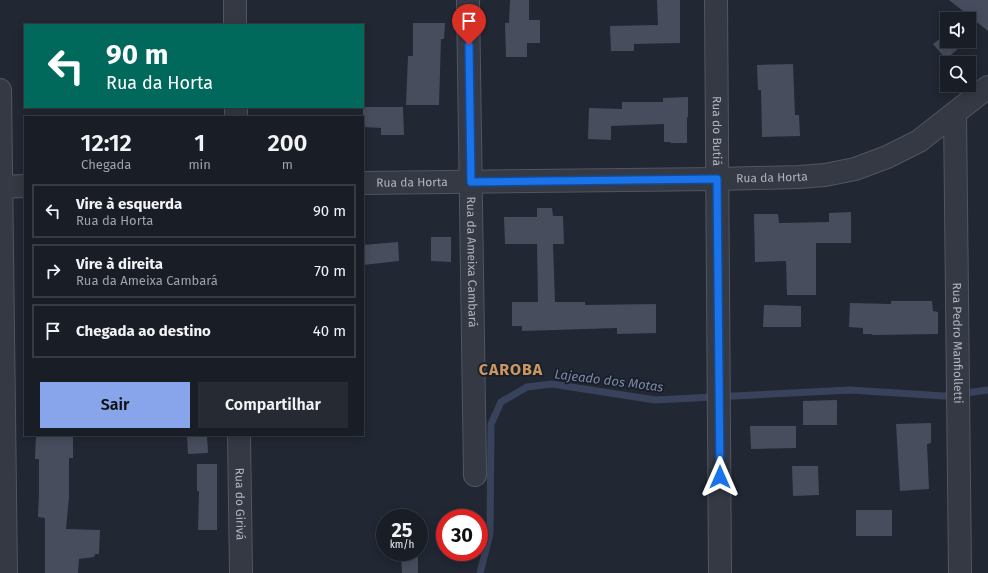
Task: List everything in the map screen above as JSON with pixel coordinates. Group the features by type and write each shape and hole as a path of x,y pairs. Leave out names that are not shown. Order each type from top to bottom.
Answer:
{"street":[{"path":"235,0 235,24"},
{"name":"Rua da Ameixa Cambará","path":"468,0 475,475"},
{"name":"Rua do Butiá","path":"716,0 720,573"},
{"name":"Rua da Horta","path":"364,183 717,179 825,175 855,169 887,157 919,141 988,87"},
{"path":"0,90 6,573"},
{"name":"Rua Pedro Manfiolletti","path":"955,113 960,573"},
{"path":"1,187 24,186"},
{"name":"Rua do Girivá","path":"240,436 241,573"}],"building":[{"path":"510,0 529,0 529,20 540,20 540,43 527,43 527,57 506,57 505,23 509,23"},
{"path":"657,0 680,0 680,43 634,44 634,51 611,51 610,26 658,25"},
{"path":"949,0 988,0 988,31 976,21 976,12 964,12"},
{"path":"413,23 445,23 444,39 441,39 439,105 406,105 408,56 413,56"},
{"path":"940,38 940,48 959,48 950,56 943,56 933,44"},
{"path":"793,64 795,115 799,115 800,136 762,137 761,90 758,90 757,65"},
{"path":"688,97 687,143 664,142 664,124 611,126 611,140 588,139 589,108 622,109 622,102 663,102 663,98"},
{"path":"364,107 403,107 404,135 381,135 381,128 364,127"},
{"path":"537,208 552,208 553,216 563,216 564,244 553,244 555,302 585,302 585,305 656,304 656,333 617,334 617,328 522,331 522,326 512,326 512,302 538,302 537,244 505,244 504,217 537,217"},
{"path":"851,212 851,243 816,243 816,295 787,295 786,261 755,262 754,214 778,214 779,223 829,222 829,213"},
{"path":"431,237 451,237 451,262 431,261"},
{"path":"398,242 399,261 364,265 364,245"},
{"path":"891,301 932,301 933,311 938,312 938,334 872,335 863,334 863,328 849,327 850,303 891,304"},
{"path":"764,305 801,306 801,327 763,327"},
{"path":"837,400 837,425 803,425 803,401"},
{"path":"931,423 931,443 927,444 929,489 900,491 896,424"},
{"path":"750,426 796,426 796,448 751,449"},
{"path":"36,436 73,436 73,458 69,458 69,497 66,529 100,530 99,554 95,554 94,557 79,559 78,573 45,573 45,518 38,517 39,459 35,459"},
{"path":"187,436 207,436 208,453 188,454"},
{"path":"197,464 217,464 217,530 198,530 199,491 197,491"},
{"path":"792,466 818,466 819,495 793,496"},
{"path":"856,510 892,510 892,536 856,536"},
{"path":"401,561 418,561 418,573 402,573"}],"waterway":[{"name":"Lajeado dos Motas","path":"480,573 490,534 491,424 501,402 527,387 552,384 655,400 850,390 944,396 988,390"}],"district":[{"name":"CAROBA","path":"511,369"}],"route":[{"path":"469,45 471,182 717,179 720,477"}]}
